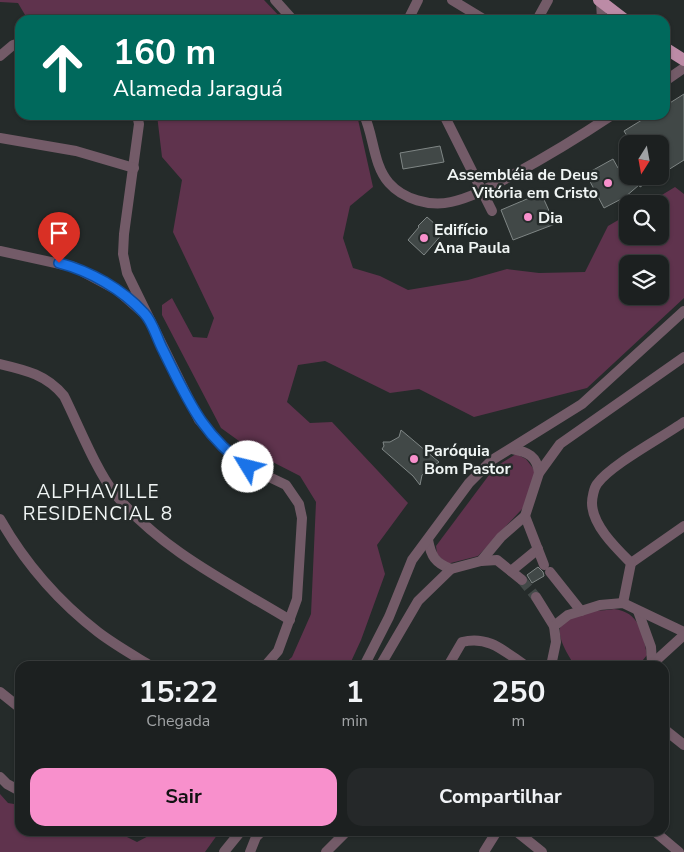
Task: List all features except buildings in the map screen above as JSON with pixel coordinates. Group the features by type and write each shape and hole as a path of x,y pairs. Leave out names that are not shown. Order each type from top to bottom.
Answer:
{"main road":[{"path":"604,0 619,15"},
{"path":"670,51 684,60"}],"street":[{"path":"275,0 288,15"},
{"path":"410,15 418,0"},
{"path":"452,0 477,15"},
{"path":"540,15 548,0"},
{"path":"602,15 604,0"},
{"path":"0,56 15,44"},
{"path":"670,78 684,68"},
{"path":"138,120 134,168 124,234 123,254 127,273 145,314 199,420 231,456 248,467 286,485 299,504 302,518 297,599 278,651 269,661"},
{"path":"366,120 380,168 389,183 402,193 418,201 434,203 450,202 482,191 559,150 604,120"},
{"path":"446,120 492,211"},
{"path":"0,138 76,151 134,168"},
{"path":"0,251 74,267 117,290 145,314"},
{"path":"367,661 389,617 412,560 477,474 492,460 582,404 684,311"},
{"path":"481,561 501,537 525,516 539,473 560,444 684,356"},
{"path":"0,364 33,372 57,387 64,396 114,492 131,511 164,541 290,620"},
{"path":"631,563 616,548 598,522 592,503 596,485 607,473 684,422"},
{"path":"512,449 525,451 534,457 538,464 539,473"},
{"path":"525,516 547,569 581,610"},
{"path":"0,519 10,538 32,568 64,603 99,633 142,661"},
{"path":"624,603 631,563 684,526"},
{"path":"428,540 431,555 436,562 451,569"},
{"path":"511,571 538,549"},
{"path":"383,661 418,601 451,569 481,561 497,560 522,580"},
{"path":"536,597 554,628 556,642 552,661"},
{"path":"554,628 568,615 581,610 600,605 624,603 684,633 655,661"},
{"path":"638,611 651,647 651,661"},
{"path":"451,661 462,642 478,639 490,642 518,661"},
{"path":"0,692 15,704"},
{"path":"669,732 684,744"},
{"path":"0,777 15,788"},
{"path":"224,852 236,836"},
{"path":"250,852 257,836"},
{"path":"326,852 342,836"},
{"path":"484,852 493,836"},
{"path":"522,836 542,852"},
{"path":"660,836 679,852"}],"shaded area":[{"path":"0,0 264,0 278,15 25,15 18,3 0,2"},
{"path":"158,120 358,120 373,187 350,206 343,238 353,268 380,276 408,290 468,280 507,269 539,273 585,272 608,226 619,220 619,245 669,245 669,195 662,195 675,187 684,194 684,298 587,388 474,417 419,389 390,393 325,361 298,365 287,402 310,423 332,422 408,503 377,545 385,574 351,661 288,661 292,657 311,614 316,502 300,476 257,454 221,428 162,315 162,305 172,298 193,337 207,338 214,318 173,232 182,180 162,157"},
{"path":"516,454 526,459 536,472 523,508 478,556 447,564 437,554 436,546 495,467"},
{"path":"614,609 622,611 634,619 644,639 647,655 642,661 572,661 563,645 560,630 561,624 574,613"},
{"path":"0,794 8,803 15,804 15,836 125,836 137,842 148,836 216,836 205,852 0,852"}],"tunnel":[{"path":"522,580 536,597"}],"place":[{"name":"Assembléia de Deus Vitória em Cristo","path":"608,183"},
{"name":"Dia","path":"528,217"},
{"name":"Edifício Ana Paula","path":"424,238"},
{"name":"Paróquia Bom Pastor","path":"414,459"}],"district":[{"name":"ALPHAVILLE RESIDENCIAL 8","path":"98,502"}],"route":[{"path":"59,263 94,276 117,290 145,314 199,420 231,456 248,467"}]}
